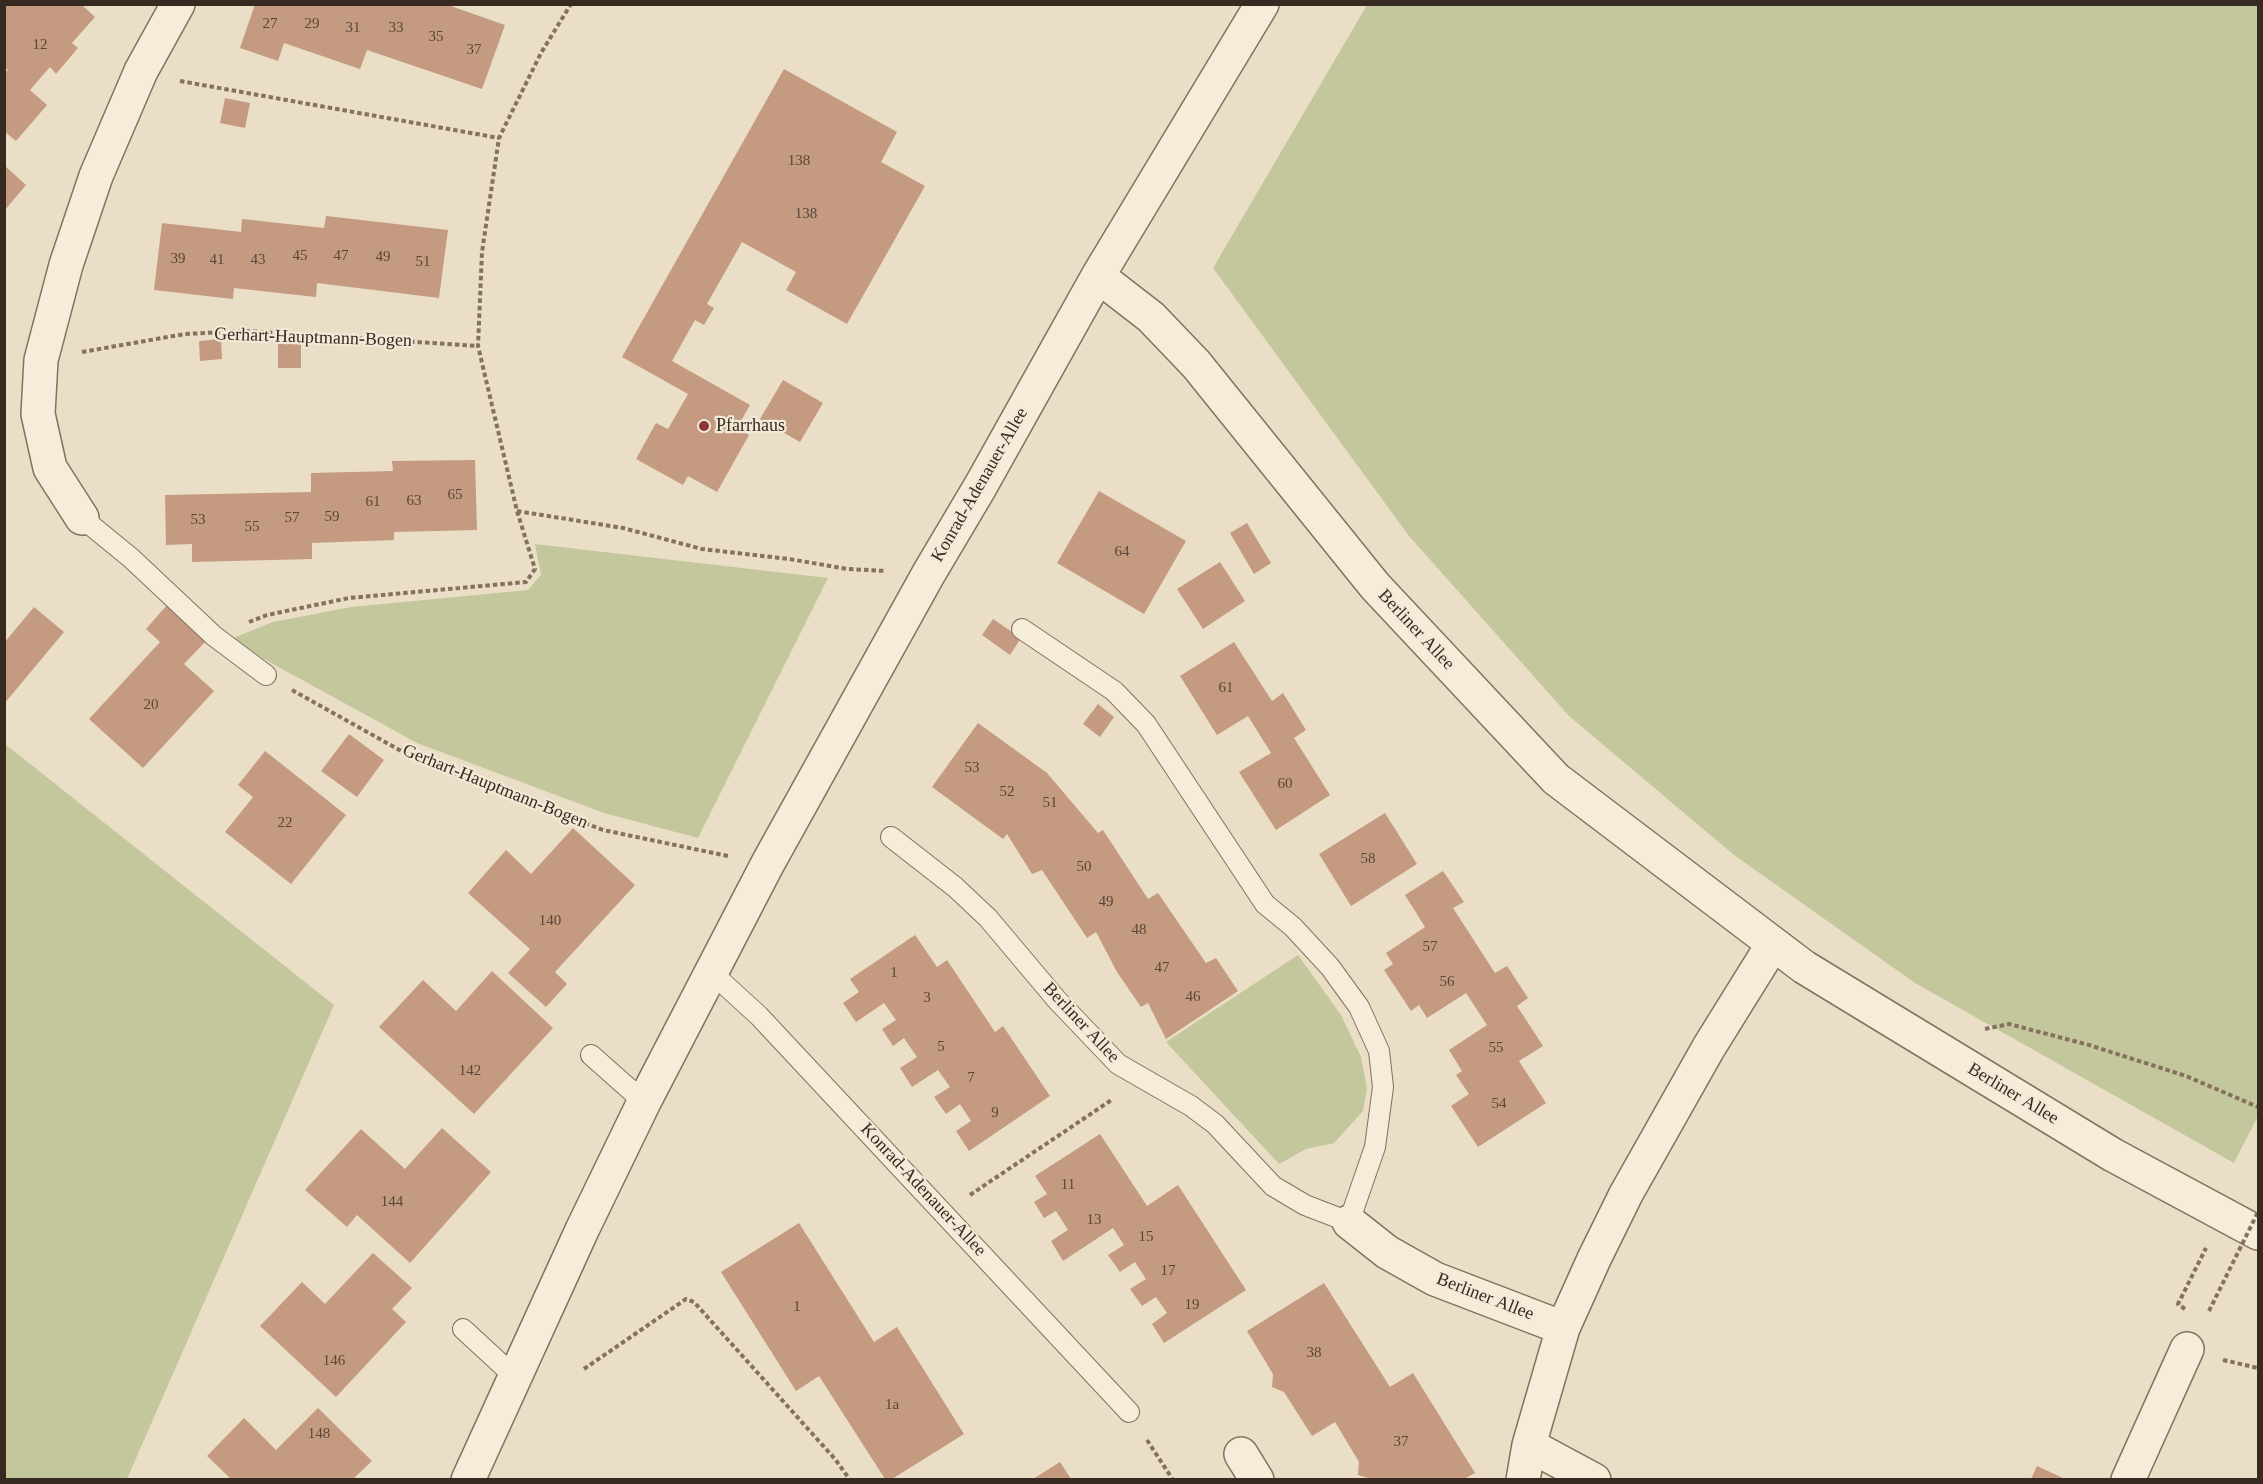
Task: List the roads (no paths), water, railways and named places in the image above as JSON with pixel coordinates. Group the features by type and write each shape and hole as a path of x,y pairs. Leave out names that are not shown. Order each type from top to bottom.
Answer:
{"street":[{"path":"82,518 50,468 38,414 41,360 66,265 93,187 141,71 178,4"},
{"name":"Konrad-Adenauer-Allee","path":"468,1479 644,1102 768,863 1098,276 1262,4"},
{"name":"Berliner Allee","path":"1098,276 1151,317 1196,364 1375,586 1556,779 1804,967 2113,1155 2259,1233"},
{"path":"1523,1479 1529,1445 1563,1328 1626,1194 1709,1047 1773,944"},
{"name":"Berliner Allee","path":"1349,1222 1387,1252 1435,1279 1563,1328"},
{"path":"2128,1479 2187,1348"},
{"path":"1529,1445 1594,1479"}],"lane":[{"path":"82,518 131,558 214,636 266,675"},
{"path":"1022,629 1114,691 1146,724 1265,904 1293,927 1330,967 1359,1007 1379,1051 1383,1087 1375,1147 1349,1222"},
{"name":"Berliner Allee","path":"891,837 955,887 980,910 1057,1000 1118,1065 1191,1106 1215,1124 1273,1186 1305,1205 1349,1222"},
{"name":"Konrad-Adenauer-Allee","path":"712,973 759,1016 1129,1412"},
{"path":"591,1055 644,1102"},
{"path":"463,1329 515,1377"}],"place":[{"name":"Pfarrhaus","path":"704,426"}]}
